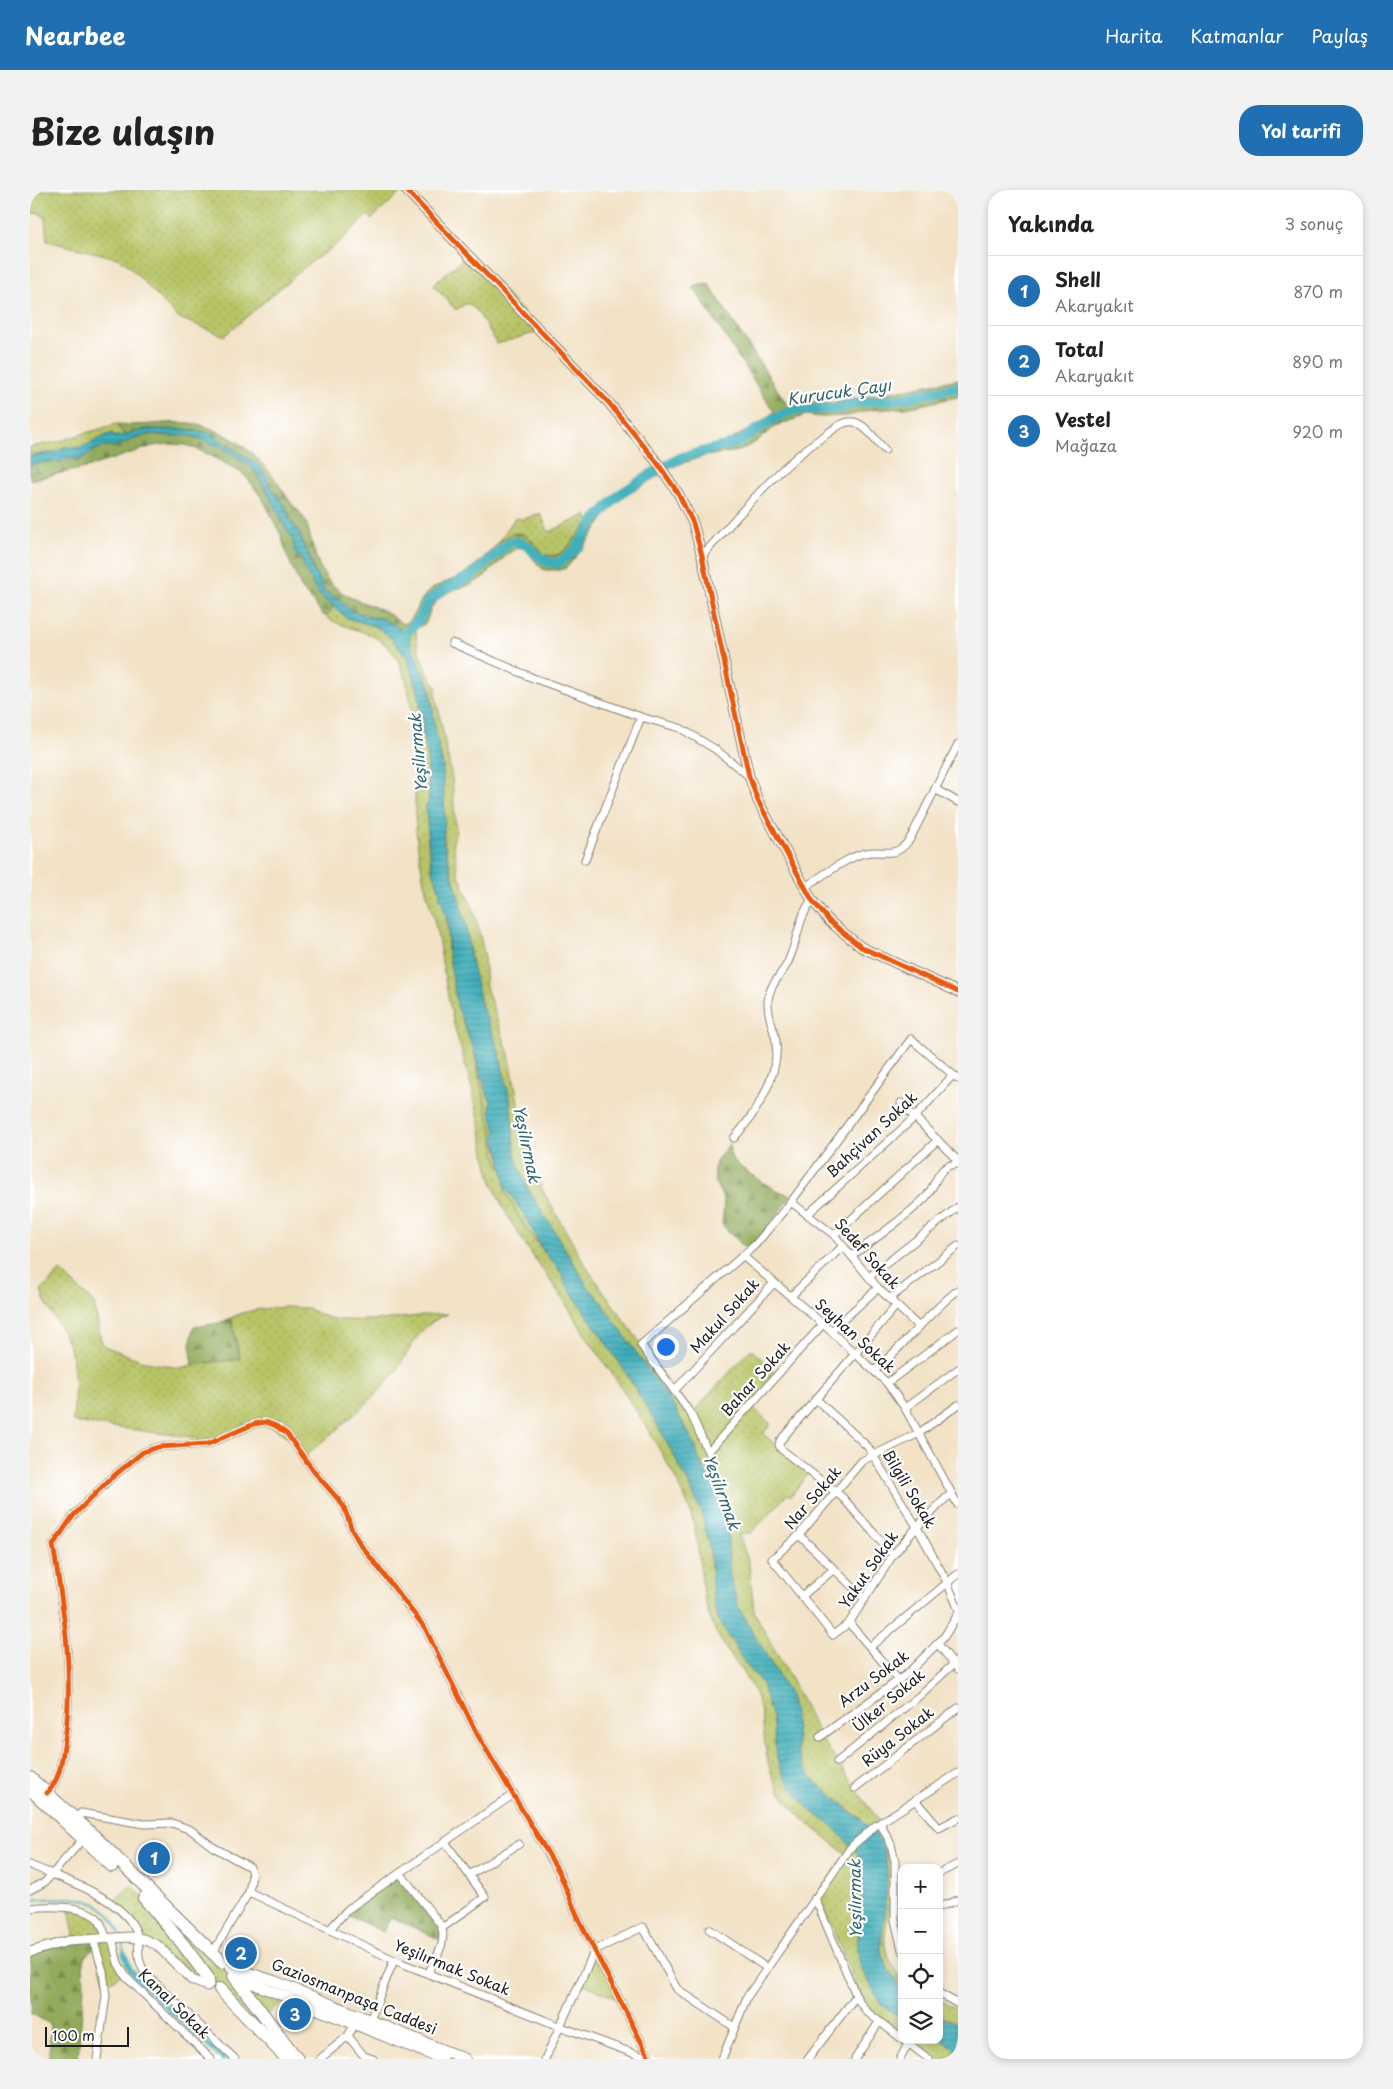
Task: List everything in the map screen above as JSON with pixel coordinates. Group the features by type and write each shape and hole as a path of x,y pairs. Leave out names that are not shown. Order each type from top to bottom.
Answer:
{"highway":[{"name":"Gaziosmanpaşa Caddesi","path":"30,1778 76,1818 225,1965"},
{"path":"30,1790 84,1838 148,1902 213,1983 287,2059"},
{"path":"213,1983 208,1972 212,1966 225,1965"},
{"path":"213,1983 230,1986 225,1965"},
{"path":"225,1965 296,2059"}],"main road":[{"name":"Gaziosmanpaşa Caddesi","path":"225,1965 274,1981 464,2059"},
{"name":"Gaziosmanpaşa Caddesi","path":"225,1965 355,2024 442,2059"}],"street":[{"path":"406,190 609,403 656,461 687,509 702,556 749,776 758,801 812,900 829,921 861,947 958,992"},
{"path":"702,556 788,463 810,444 839,426 846,422 856,422 885,450"},
{"path":"452,643 533,678 641,717 680,728 715,749 749,776"},
{"path":"585,860 641,717"},
{"path":"805,887 859,855 872,852 891,853 902,849 910,839 958,744"},
{"path":"935,789 958,802"},
{"path":"734,1138 753,1116 771,1075 776,1049 769,1017 769,997 774,982 788,961 802,915 812,900"},
{"path":"675,1390 641,1345 744,1257 791,1202 911,1039 956,1077"},
{"name":"Bahçivan Sokak","path":"808,1214 956,1077"},
{"path":"852,1256 925,1198 943,1169 958,1163 901,1103"},
{"path":"834,1235 938,1140"},
{"name":"Sedef Sokak","path":"791,1202 834,1235 878,1288 919,1327"},
{"path":"868,1276 958,1207"},
{"path":"791,1296 843,1246"},
{"path":"889,1298 958,1246"},
{"name":"Seyhan Sokak","path":"744,1257 831,1331 887,1383 919,1432 958,1505"},
{"name":"Makul Sokak","path":"675,1390 774,1282"},
{"path":"831,1331 878,1288"},
{"path":"875,1370 896,1352 935,1309 958,1290"},
{"path":"893,1555 836,1492 781,1449 779,1445 780,1440 896,1306"},
{"name":"Bahar Sokak","path":"675,1390 691,1414 708,1452 823,1324"},
{"path":"887,1383 958,1330"},
{"path":"905,1408 958,1369"},
{"name":"Bilgili Sokak","path":"816,1399 868,1447 873,1454 917,1527 947,1582 958,1608"},
{"name":"Nar Sokak","path":"772,1559 799,1535 859,1465 873,1454 919,1432 958,1405"},
{"path":"47,1793 55,1784 62,1758 69,1699 68,1644 53,1545 73,1516 110,1479 144,1452 158,1447 208,1444 254,1424 266,1422 276,1426 287,1434 314,1473 344,1507 360,1544 425,1628 474,1728 559,1872 579,1920 649,2059"},
{"name":"Yakut Sokak","path":"772,1559 833,1635 849,1623 893,1555 917,1527 952,1494"},
{"path":"799,1535 864,1598"},
{"path":"802,1596 834,1569"},
{"path":"870,1647 958,1574"},
{"name":"Arzu Sokak","path":"820,1737 899,1681 938,1644 958,1614"},
{"path":"849,1623 899,1681"},
{"path":"938,1644 957,1664"},
{"name":"Ülker Sokak","path":"837,1762 957,1664"},
{"name":"Rüya Sokak","path":"856,1788 958,1708"},
{"path":"722,2059 747,1997 851,1847 872,1828 958,1773"},
{"path":"329,1930 348,1909 514,1794"},
{"path":"915,1800 939,1828 958,1818"},
{"path":"76,1818 81,1813 144,1824 167,1822 181,1826 250,1867 252,1875 248,1892 225,1965"},
{"path":"880,1823 894,1852 898,1878"},
{"path":"30,1890 41,1885 84,1838"},
{"path":"442,1928 485,1897 444,1842"},
{"path":"469,1875 519,1844"},
{"path":"943,1871 958,1864"},
{"path":"30,1865 97,1895 128,1918 136,1931 133,1937 138,1960 146,1974 235,2059"},
{"path":"400,1873 442,1928 443,1941 428,1974"},
{"name":"Yeşilırmak Sokak","path":"248,1892 394,1960 559,2026 649,2059"},
{"path":"898,1894 895,1920 898,1933"},
{"path":"815,1898 856,1996 864,2008 898,2036"},
{"path":"943,1905 958,1900"},
{"name":"Kanal Sokak","path":"30,1908 61,1907 90,1914 100,1922 111,1938 118,1963 126,1977 211,2059"},
{"path":"546,2059 559,2026 595,1950 643,1927 677,1989 734,2027"},
{"path":"709,1929 767,1968"},
{"path":"30,1952 68,1941 133,1937 157,1945 192,1980 207,1986 213,1983"},
{"path":"93,1939 103,1971 106,1996 98,2059"},
{"path":"370,2020 394,1960"},
{"path":"943,1995 958,2004"},
{"path":"808,2059 856,1996"},
{"path":"855,2059 879,2022"},
{"path":"320,2059 348,2036 355,2024"},
{"path":"348,2036 364,2056 373,2059"},
{"path":"900,2059 903,2044"},
{"path":"908,2044 929,2059"}],"green space":[{"path":"30,190 403,190 372,219 368,215 335,246 311,262 224,336 177,317 127,264 117,258 47,241 45,217 39,213 30,214"},
{"path":"468,254 541,331 497,344 477,311 469,304 465,304 456,310 433,285"},
{"path":"708,283 788,406 810,401 822,403 838,402 958,379 958,397 906,408 870,410 848,416 822,417 806,415 776,426 756,442 739,451 705,456 674,466 624,497 611,508 581,551 566,568 545,570 540,567 527,551 518,548 508,554 485,576 471,585 441,596 431,608 426,623 413,631 409,639 399,628 385,620 378,617 372,618 364,613 359,614 350,610 339,599 324,591 317,575 314,573 312,561 283,502 268,484 266,476 261,469 248,458 208,433 195,430 147,429 125,435 118,427 120,424 188,423 210,428 234,440 254,456 272,475 289,501 303,517 307,524 319,564 332,584 345,594 384,611 403,624 413,615 423,598 430,591 438,585 466,573 508,536 519,533 523,534 545,555 556,556 565,550 605,503 618,491 651,469 681,454 722,444 750,429 774,412 693,287"},
{"path":"120,424 118,427 125,435 95,439 87,446 77,449 65,447 56,452 30,456 30,447 56,442"},
{"path":"146,435 170,436 186,435 201,439 219,446 246,462 256,472 292,537 296,553 302,559 317,592 332,606 331,611 325,616 322,614 301,587 287,556 281,535 264,501 251,483 242,473 208,454 186,445 153,446 85,468 30,480 30,465 55,460 61,462 67,458 81,459 99,448 114,447"},
{"path":"540,513 549,532 586,515 589,521 571,545 559,554 552,556 545,555 527,538 517,534 504,539 495,547 515,518 524,519"},
{"path":"333,607 347,618 377,627 390,637 407,658 419,695 423,736 427,753 429,801 426,806 427,837 432,870 437,878 436,882 440,890 440,897 446,915 448,951 456,995 464,1026 473,1047 498,1163 505,1174 505,1192 526,1229 559,1270 573,1295 617,1359 658,1426 689,1484 702,1514 710,1550 713,1596 718,1618 743,1660 762,1684 772,1718 777,1759 785,1778 808,1808 832,1826 858,1854 863,1876 862,1907 857,1944 860,1965 881,2004 898,2015 898,2031 870,2009 861,1998 818,1894 846,1854 795,1811 777,1786 770,1770 757,1698 748,1681 722,1643 708,1612 694,1525 684,1496 644,1422 519,1235 494,1188 487,1164 475,1100 452,1017 437,933 425,887 417,840 412,710 403,672 396,657 380,640 334,622 325,616"},
{"path":"417,630 417,642 422,659 436,685 436,697 452,778 456,831 453,842 458,873 478,926 484,953 486,987 509,1054 532,1167 544,1193 589,1271 691,1414 751,1349 778,1375 751,1406 771,1424 763,1434 809,1472 791,1496 788,1494 751,1533 739,1534 749,1563 754,1610 820,1737 880,1823 876,1826 882,1836 889,1857 891,1879 885,1944 888,1956 898,1975 898,1981 888,1969 881,1952 887,1871 885,1854 878,1838 860,1818 814,1781 802,1764 798,1754 794,1713 790,1696 739,1608 730,1577 727,1522 713,1486 699,1459 694,1443 675,1408 599,1299 588,1287 549,1222 544,1218 542,1211 528,1189 515,1156 510,1099 497,1045 483,1010 474,978 466,925 444,842 443,767 435,727 430,686 409,641"},
{"path":"476,1059 491,1101 490,1110 496,1132 496,1145 500,1153 501,1168 496,1157"},
{"path":"730,1143 731,1156 743,1169 769,1186 792,1195 749,1252 722,1225 724,1201 715,1182 714,1169 717,1160"},
{"path":"505,1181 506,1188 523,1212 541,1246 526,1229 505,1192"},
{"path":"60,1271 94,1303 101,1340 104,1346 146,1362 180,1368 196,1364 240,1359 231,1318 259,1309 303,1308 339,1320 381,1320 448,1314 426,1327 392,1376 375,1396 304,1457 294,1442 266,1422 197,1446 198,1438 73,1422 74,1367 72,1356 65,1336 41,1291"},
{"path":"231,1318 240,1359 193,1365 190,1344 194,1327 219,1323"},
{"path":"400,1873 438,1921 443,1941 391,1917 383,1932 343,1913"},
{"path":"131,1885 148,1902 170,1913 221,1962 289,1998 265,2016 286,2045 210,1983 207,1986 143,1939 111,1904"},
{"path":"69,1909 96,1917 106,1938 112,1938 124,1973 105,1984 93,1939 75,1940"},
{"path":"93,1939 96,1948 87,1954 83,1961 84,1988 78,2059 49,2059 50,2024 30,2013 30,1952"},
{"path":"595,1950 621,2001 580,1982"},
{"path":"943,2001 958,2010 958,2022 943,2016"},
{"path":"943,2040 958,2052 958,2059 936,2059 916,2044 943,2044"}],"water":[{"path":"147,429 185,429 209,433 258,465 267,478 268,484 283,502 291,521 300,535 304,548 307,550 314,573 317,575 324,591 339,599 350,610 372,618 381,618 399,628 409,639 421,670 430,686 435,727 443,767 445,822 443,839 466,925 470,957 483,1010 497,1045 510,1099 515,1156 528,1190 542,1211 544,1218 549,1222 588,1287 599,1299 675,1408 694,1443 699,1459 713,1486 727,1522 730,1577 739,1608 790,1696 794,1713 798,1754 802,1764 814,1781 876,1834 883,1846 887,1871 881,1952 888,1969 898,1981 898,2015 881,2004 860,1965 857,1944 862,1907 863,1876 858,1854 832,1826 808,1808 785,1778 777,1759 772,1718 762,1684 743,1660 718,1618 713,1596 710,1550 702,1514 689,1484 658,1426 626,1373 563,1279 561,1272 544,1252 523,1213 506,1188 500,1153 495,1139 496,1129 490,1113 491,1101 457,1006 448,951 448,922 440,897 440,890 432,870 429,850 426,806 429,801 427,753 423,736 423,724 417,685 407,657 390,637 377,627 347,618 317,592 302,559 296,554 292,537 256,472 246,462 219,446 186,435 146,435 114,447 99,448 81,459 67,458 61,462 30,465 30,456 56,452 66,446 84,446 112,433 115,437"},
{"path":"943,2018 958,2024 958,2052 943,2040"}],"waterway":[{"name":"Kurucuk Çayı","path":"401,639 420,618 428,601 448,587 470,577 510,542 518,542 530,548 545,560 551,563 559,563 576,549 595,520 620,494 682,457 739,442 773,419 793,410 837,409 856,403 905,398 958,387"},
{"path":"30,1900 71,1898 95,1904 105,1910 120,1934"},
{"path":"122,1941 124,1953"},
{"path":"124,1953 130,1969 140,1982 223,2059"}],"cycle path":[{"path":"406,190 609,403 656,461 678,493 693,523 702,556 749,776 758,801 812,900 829,921 861,947 958,992"},
{"path":"47,1793 58,1775 62,1761 68,1714 68,1666 64,1618 53,1545 73,1516 110,1479 143,1452 158,1447 208,1444 254,1424 266,1422 276,1426 287,1434 315,1473 344,1507 352,1530 360,1544 425,1628 477,1734 559,1872 579,1920 650,2059"}],"place":[{"name":"Shell","path":"154,1858"},
{"name":"Total","path":"241,1953"},
{"name":"Vestel","path":"295,2014"}],"water label":[{"name":"Yeşilırmak","path":"418,753"},
{"name":"Yeşilırmak","path":"527,1144"},
{"name":"Yeşilırmak","path":"722,1492"},
{"name":"Yeşilırmak","path":"855,1899"}]}
